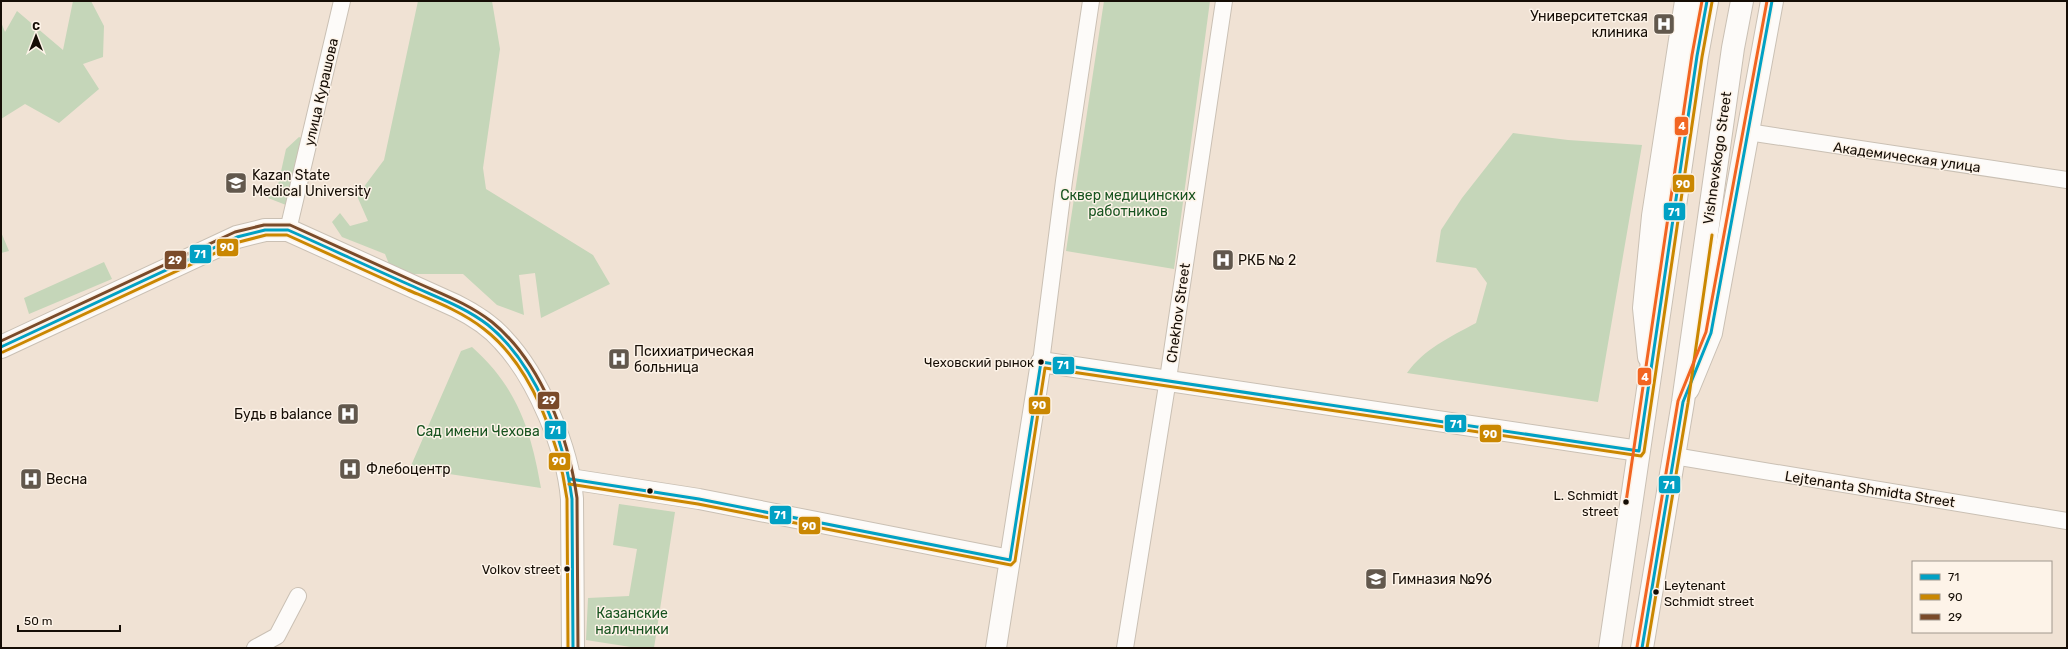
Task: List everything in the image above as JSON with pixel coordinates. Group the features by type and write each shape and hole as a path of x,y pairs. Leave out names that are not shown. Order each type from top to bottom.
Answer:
{"main road":[{"path":"1650,371 1644,308 1652,224 1686,1"},
{"path":"1610,648 1697,56 1707,1"},
{"name":"Vishnevskogo Street","path":"1642,648 1684,402 1733,48 1742,1"},
{"path":"1684,402 1711,334 1772,1"},
{"path":"1,347 237,237 265,230 288,230 410,284 480,319 503,339 524,365 542,400 559,442 570,479 573,648"}],"street":[{"name":"улица Курашова","path":"288,230 342,1"},
{"path":"996,648 1041,362 1064,181 1091,1"},
{"name":"Chekhov Street","path":"1125,648 1168,379 1224,1"},
{"name":"Академическая улица","path":"1748,132 2067,180"},
{"path":"1041,362 1168,379 1639,451"},
{"name":"Lejtenanta Shmidta Street","path":"1674,456 2067,521"},
{"path":"570,479 699,499 1010,560"},
{"path":"255,648 277,636 298,596"}],"green space":[{"path":"73,1 91,1 104,26 103,57 83,64 99,89 59,123 25,104 1,119 1,22 5,32 17,11 63,50"},
{"path":"418,1 492,1 500,49 483,168 486,189 593,255 610,284 541,318 535,273 519,275 524,315 497,305 463,274 393,274 385,254 342,237 332,222 340,213 350,226 368,221 357,196 384,160"},
{"name":"Сквер медицинских работников","path":"1104,1 1210,1 1174,269 1066,251"},
{"path":"1513,133 1568,140 1642,145 1598,402 1407,373 1429,350 1476,323 1487,283 1476,268 1436,262 1441,230 1462,198"},
{"path":"299,137 313,143 305,177 286,205 268,198 278,185 286,149"},
{"path":"1,232 9,251 1,253"},
{"path":"104,262 112,279 29,314 24,298"},
{"name":"Сад имени Чехова","path":"472,347 500,378 520,411 527,428 541,488 410,468 461,351"},
{"name":"Казанские наличники","path":"619,504 675,512 654,648 637,648 586,640 588,598 629,596 637,549 613,545"}],"transit line":[{"name":"4","path":"1626,502 1692,55 1702,1"},
{"name":"71","path":"570,479 699,499 1010,560 1041,362 1639,451 1697,56 1707,1"},
{"name":"4","path":"1637,647 1678,401 1706,332 1767,1"},
{"name":"71","path":"1642,648 1683,402 1711,333 1772,1"},
{"name":"90","path":"569,484 698,504 1011,565 1015,561 1045,368 1641,456 1644,452 1702,57 1712,2"},
{"name":"29","path":"1,341 235,232 264,225 290,225 473,309 492,322 510,339 525,358 550,402 567,450 577,498 578,648"},
{"name":"71","path":"1,347 237,237 265,230 288,230 470,313 488,325 505,341 520,360 534,381 555,428 568,476 572,499 573,648"},
{"name":"90","path":"3,352 239,242 266,235 287,235 457,312 484,329 501,345 516,363 529,384 550,429 563,477 567,499 568,648"},
{"name":"90","path":"1647,648 1688,403 1712,235"}],"place":[{"name":"Университетская клиника","path":"1664,24"},
{"name":"Kazan State Medical University","path":"236,183"},
{"name":"РКБ № 2","path":"1223,260"},
{"name":"Психиатрическая больница","path":"619,359"},
{"name":"Чеховский рынок","path":"1041,362"},
{"name":"Будь в balance","path":"348,414"},
{"name":"Флебоцентр","path":"350,469"},
{"name":"Весна","path":"31,479"},
{"name":"L. Schmidt street","path":"1626,502"},
{"name":"Volkov street","path":"567,569"},
{"name":"Гимназия №96","path":"1376,579"},
{"name":"Leytenant Schmidt street","path":"1656,592"}]}
